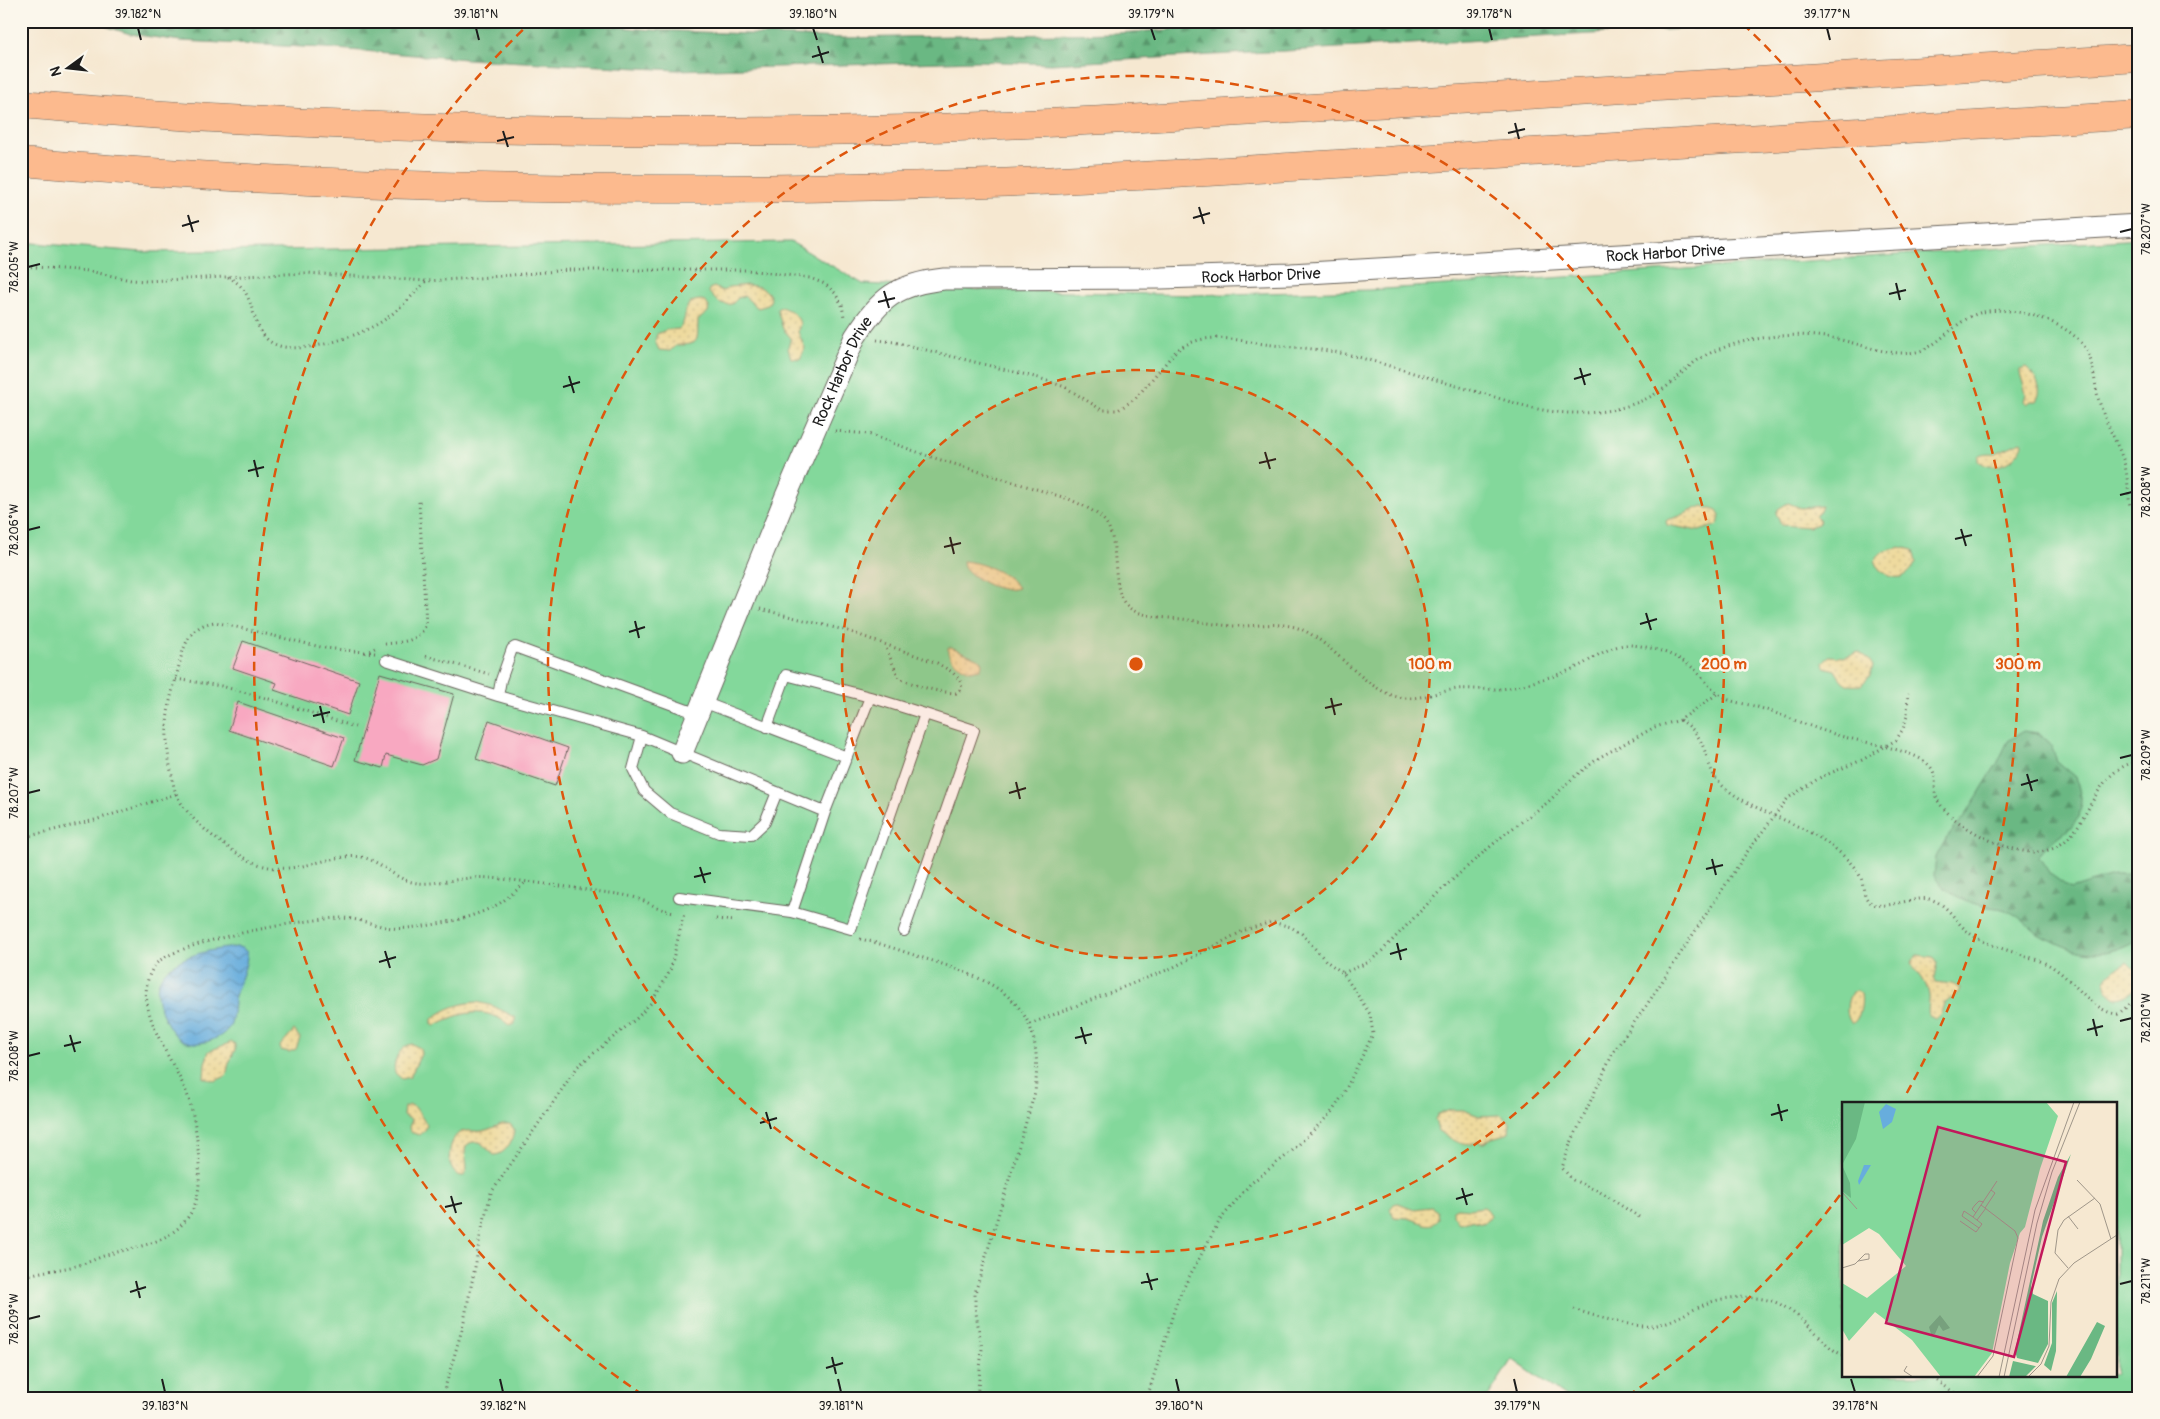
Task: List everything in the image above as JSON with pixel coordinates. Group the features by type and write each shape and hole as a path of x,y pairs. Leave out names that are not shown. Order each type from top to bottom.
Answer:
{"highway":[{"path":"21,104 140,114 494,129 824,131 1006,125 1152,117 2139,58"},
{"path":"21,162 186,174 402,184 580,188 860,187 1143,176 2139,115"}],"street":[{"name":"Rock Harbor Drive","path":"682,753 854,337 867,318 893,292 914,284 944,279 1161,278 1291,274 2139,225"}],"lane":[{"path":"498,696 510,653 512,649 518,648 700,708 767,727 847,757"},
{"path":"384,656 498,696 642,736 825,812"},
{"path":"767,727 786,675 925,714 974,730 904,931"},
{"path":"792,912 825,812 870,698"},
{"path":"679,897 792,912 851,929 925,714"},
{"path":"642,736 632,770 644,791 670,813 697,826 719,833 751,834 765,822 777,792"}],"path":[{"path":"21,267 89,271 131,280 179,280 208,277 336,273 426,281 597,269 747,270 790,274 810,278 825,284 835,293 842,305 844,315 838,336 894,342 1039,378 1065,387 1094,406 1110,412 1118,410 1135,399 1176,351 1184,345 1211,337 1361,358 1543,410 1588,413 1625,407 1639,402 1660,392 1691,365 1711,352 1744,342 1774,337 1815,336 1833,338 1890,352 1911,353 1921,351 1956,324 1970,316 1983,312 2010,311 2046,320 2068,332 2086,349 2100,405 2123,460 2130,507"},
{"path":"227,277 239,283 245,290 260,330 266,338 273,344 283,348 312,346 343,338 370,328 399,308 426,281"},
{"path":"813,433 848,431 868,434 928,456 1069,499 1103,519 1109,528 1113,542 1121,598 1128,608 1138,613 1235,626 1273,625 1297,627 1329,646 1370,683 1394,695 1413,698 1455,689 1505,689 1568,671 1620,645 1632,645 1672,656 1699,673 1717,694 1729,700 1756,707 1834,734 1910,754 1930,767 1934,774 1935,796 1948,813 1996,843 2016,850 2038,852 2058,846 2081,823 2104,782 2115,771 2125,765 2139,762"},
{"path":"365,654 383,644 414,639 424,631 426,624 419,502"},
{"path":"742,604 848,631 885,646 938,663 960,680 962,688 956,692 942,692 914,685 899,678 885,646"},
{"path":"384,656 300,643 215,622 205,623 196,628 188,637 168,703 166,724 166,742 176,794 190,814 216,839 240,856 260,865 292,868 348,857 361,857 378,863 400,878 416,883 470,877 527,882 634,897 661,910 693,915"},
{"path":"423,655 497,677 504,657 510,653"},
{"path":"176,679 221,686 269,699 355,727"},
{"path":"1343,973 1367,963 1380,953 1429,902 1477,858 1512,828 1547,803 1574,777 1600,757 1655,727 1680,720 1717,694"},
{"path":"1639,1218 1600,1192 1573,1180 1562,1168 1564,1159 1614,1051 1646,1006 1747,852 1788,798 1804,786 1887,747 1896,740 1903,729 1907,716 1908,694"},
{"path":"1680,720 1698,734 1718,782 1749,803 1816,835 1845,857 1861,878 1866,897 1871,903 1884,905 1928,899 1937,902 1946,908 1971,935 2050,966 2080,989 2101,1010 2110,1014 2118,1014 2139,998"},
{"path":"21,838 95,820 176,794"},
{"path":"21,1278 51,1269 75,1266 106,1255 159,1241 185,1222 192,1210 197,1197 198,1183 194,1115 182,1080 156,1032 148,1005 149,976 156,964 168,955 201,943 308,921 344,918 389,928 404,929 457,919 495,905 527,882"},
{"path":"442,1398 463,1326 480,1236 491,1193 578,1066 638,1018 652,1003 670,971 684,914"},
{"path":"711,918 742,922"},
{"path":"1030,1024 1172,968 1245,930 1272,922 1291,927 1302,934 1326,961 1343,973 1370,1014 1373,1034 1343,1095 1331,1113 1291,1152 1250,1184 1220,1220 1177,1301 1147,1398"},
{"path":"854,937 970,973 989,982 1005,993 1030,1024 1036,1058 1035,1092 975,1293 975,1307 982,1349 977,1398"},
{"path":"1574,1309 1595,1316 1649,1326 1666,1323 1702,1305 1723,1300 1746,1298 1773,1301 1811,1327 1825,1343 1842,1355"},
{"path":"1929,1376 1959,1398"}],"green space":[{"path":"89,21 549,21 653,30 843,38 1117,33 1306,21 1826,21 1051,64 977,61 677,70 181,41 130,34"},
{"path":"2139,239 2139,1398 1567,1398 1512,1359 1487,1398 21,1398 21,242 142,252 791,242 863,284 987,290 1193,295 1369,290"},
{"path":"2024,731 2038,733 2050,743 2057,761 2076,777 2082,801 2079,817 2069,829 2046,846 2039,857 2050,874 2071,889 2125,874 2139,876 2139,939 2128,945 2107,952 2088,953 2078,951 2038,934 2020,918 2008,911 1981,905 1958,897 1939,883 1934,876 1936,857 1946,839 1965,816 1998,762 2008,741"}],"sand":[{"path":"747,285 761,288 767,292 771,299 768,305 758,308 744,296 738,298 732,304 725,304 713,298 709,292 709,289 714,287 723,291 730,287"},
{"path":"701,300 705,301 709,307 708,312 698,320 698,333 694,343 676,345 670,351 659,350 655,341 657,334 666,330 679,329 690,303"},
{"path":"781,307 791,311 800,323 798,332 805,348 800,359 791,358 788,348 791,338 783,329 777,309"},
{"path":"2026,368 2036,379 2039,388 2036,401 2031,401 2027,404 2024,401 2026,394 2020,373 2020,370"},
{"path":"2022,442 2023,444 2016,456 2004,464 1991,466 1984,465 1978,461 1978,456 1986,453 1996,453"},
{"path":"1788,503 1801,508 1822,506 1815,516 1820,521 1818,524 1809,527 1781,525 1776,513 1778,509"},
{"path":"1703,506 1717,511 1720,516 1718,525 1699,531 1667,525 1666,521 1669,519"},
{"path":"1900,547 1913,550 1916,562 1909,573 1904,576 1890,576 1879,569 1875,560 1883,552"},
{"path":"963,561 994,569 1008,578 1018,588 1004,589 988,585 969,572 964,567"},
{"path":"951,647 981,660 982,665 980,669 970,671 958,665 949,655 948,648"},
{"path":"1859,652 1873,666 1870,676 1861,685 1845,683 1835,670 1824,667 1823,662 1829,656 1844,657"},
{"path":"1917,955 1934,957 1937,963 1934,978 1936,982 1952,984 1960,988 1958,993 1944,1003 1941,1013 1935,1019 1929,1016 1929,995 1926,986 1911,963"},
{"path":"2127,962 2138,973 2138,983 2129,994 2116,998 2105,987 2105,982 2107,977 2116,968"},
{"path":"1858,991 1862,998 1861,1007 1857,1019 1852,1024 1847,1013 1848,1004 1852,992"},
{"path":"477,1002 493,1006 515,1017 515,1024 510,1026 492,1015 473,1013 453,1017 434,1026 432,1024 432,1019 448,1009"},
{"path":"294,1030 300,1038 296,1049 289,1052 281,1050 280,1046"},
{"path":"232,1042 235,1044 235,1050 226,1076 215,1081 204,1078 205,1063 209,1051"},
{"path":"412,1044 420,1048 421,1054 410,1077 402,1079 395,1073 396,1060 404,1048"},
{"path":"410,1105 415,1107 427,1125 425,1130 419,1135 410,1132 409,1127 412,1120 403,1115 404,1107"},
{"path":"1451,1110 1463,1110 1479,1116 1501,1115 1510,1122 1509,1133 1492,1138 1482,1144 1478,1141 1473,1144 1463,1144 1438,1131 1435,1119 1438,1114"},
{"path":"501,1124 510,1124 514,1129 511,1142 505,1150 494,1155 480,1142 472,1142 465,1149 467,1166 464,1176 458,1175 453,1171 450,1151 455,1137 459,1133 465,1131 484,1131"},
{"path":"1398,1203 1414,1209 1431,1207 1437,1211 1438,1219 1429,1225 1409,1218 1394,1217 1390,1209 1394,1204"},
{"path":"1483,1207 1491,1215 1483,1223 1470,1220 1459,1223 1453,1215 1453,1210 1457,1208"}],"water":[{"path":"237,947 247,952 247,957 235,996 230,1026 215,1039 201,1043 188,1042 179,1038 173,1032 162,1013 157,996 159,982 166,971 177,962 191,956"}],"building":[{"path":"243,641 359,681 348,715 274,690 277,683 233,668"},
{"path":"380,673 454,694 436,759 422,765 386,755 383,768 355,760"},
{"path":"238,702 344,738 334,766 229,730"},
{"path":"489,720 568,748 555,786 476,759"}]}
